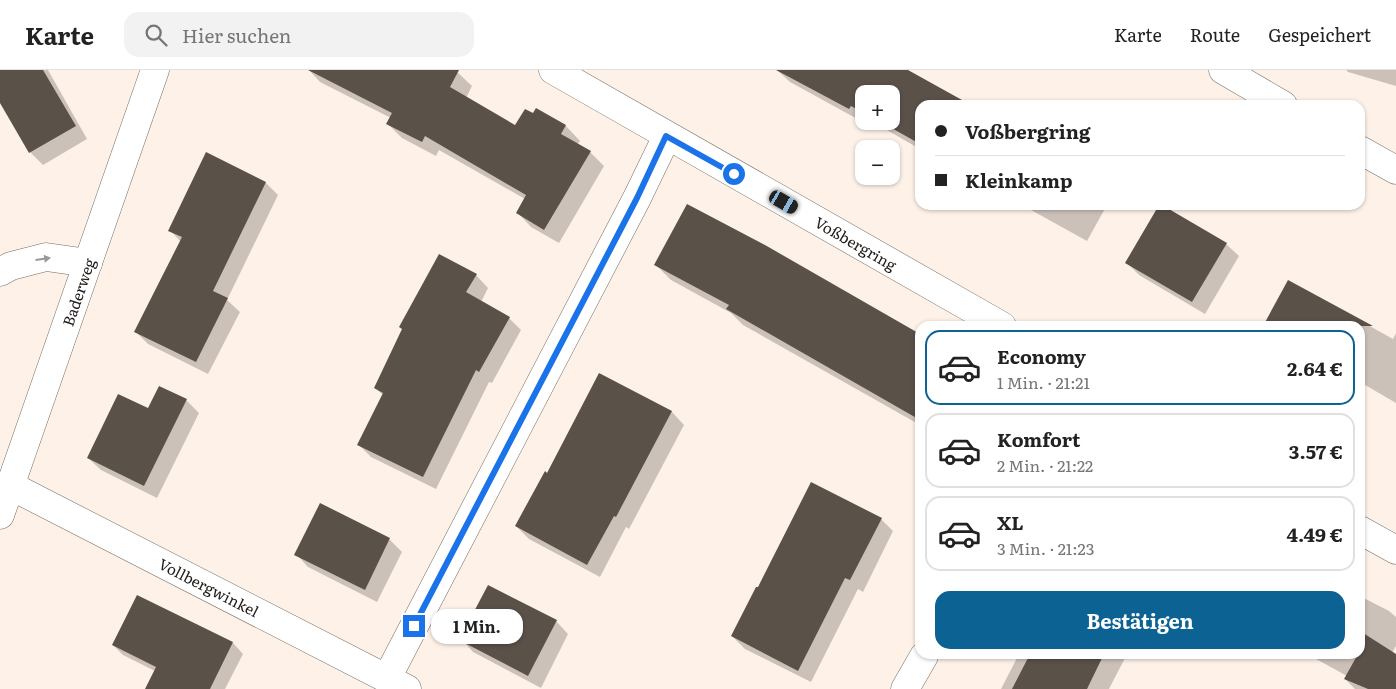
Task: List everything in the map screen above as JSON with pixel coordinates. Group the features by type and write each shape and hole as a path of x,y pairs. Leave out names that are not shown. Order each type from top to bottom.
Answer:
{"street":[{"name":"Baderweg","path":"0,515 155,70"},
{"name":"Voßbergring","path":"553,70 993,321"},
{"path":"1233,73 1275,100"},
{"path":"397,683 666,136"},
{"path":"1365,153 1396,170"},
{"path":"0,272 11,266 46,257 88,263"},
{"name":"Vollbergwinkel","path":"11,486 397,683"},
{"path":"1365,533 1396,550"},
{"path":"905,689 922,659"}],"building":[{"path":"0,70 43,70 76,126 29,153 0,103"},
{"path":"308,70 459,70 450,87 515,125 525,109 533,113 536,108 566,125 561,134 591,151 544,230 516,213 526,195 425,136 422,142 386,124 392,113"},
{"path":"776,70 908,70 962,100 915,100 915,141 895,130 900,130 900,85 855,85 855,108 851,106 849,109"},
{"path":"206,152 266,182 213,291 228,298 196,362 134,332 182,237 168,231"},
{"path":"687,204 765,245 915,331 915,417 726,309 729,305 654,265"},
{"path":"1156,210 1171,210 1227,243 1192,302 1125,263"},
{"path":"439,254 477,274 466,292 510,317 479,372 476,370 423,477 357,445 383,393 374,388 402,329 399,327"},
{"path":"1288,280 1364,321 1266,321"},
{"path":"1365,322 1373,326 1365,326"},
{"path":"599,373 672,411 616,517 614,516 587,565 515,526 545,471 547,473"},
{"path":"159,386 187,399 144,486 87,458 118,394 148,408"},
{"path":"811,482 882,518 850,580 845,578 798,671 731,636"},
{"path":"320,503 390,538 365,590 294,555"},
{"path":"488,585 557,620 528,676 459,640"},
{"path":"137,595 233,642 210,689 145,689 156,667 112,645"},
{"path":"1365,634 1396,654 1396,689 1368,689 1344,679 1355,659 1365,659"},
{"path":"1027,659 1102,659 1087,689 1012,689"}],"route":[{"path":"414,626 637,198 666,136 734,174"}]}
